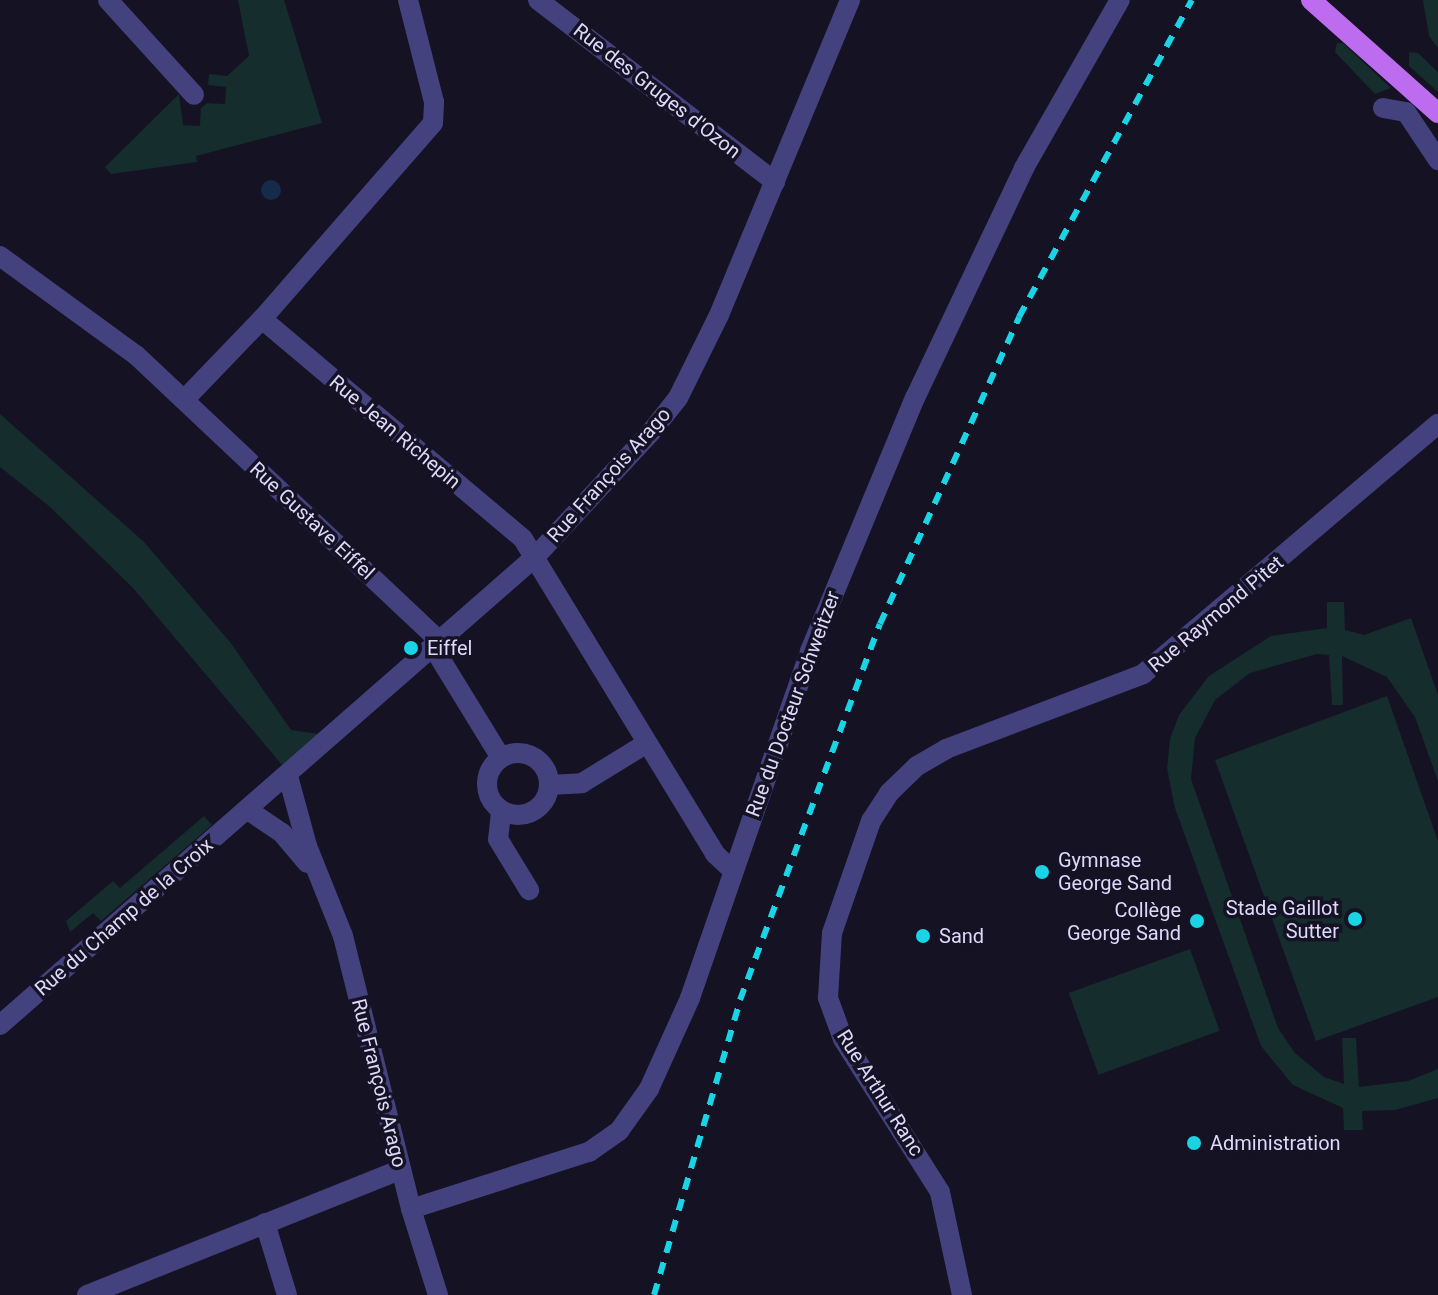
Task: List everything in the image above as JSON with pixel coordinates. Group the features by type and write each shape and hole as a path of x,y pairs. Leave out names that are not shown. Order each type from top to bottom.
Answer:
{"main road":[{"path":"1311,0 1438,113"}],"street":[{"path":"108,0 194,95"},
{"path":"184,400 262,319 433,123 434,102 406,0"},
{"name":"Rue des Gruges d'Ozon","path":"538,0 775,182"},
{"name":"Rue François Arago","path":"271,791 535,557 678,398 775,182 850,0"},
{"name":"Rue du Docteur Schweitzer","path":"411,1209 538,1172 605,1143 642,1103 690,998 810,651 915,398 1024,168 1120,0"},
{"path":"1383,108 1406,112 1438,160"},
{"name":"Rue Gustave Eiffel","path":"0,256 136,355 437,644 501,758"},
{"name":"Rue Jean Richepin","path":"262,319 523,539 715,854 733,871"},
{"name":"Rue Raymond Pitet","path":"917,766 946,749 1143,674 1438,424"},
{"path":"549,785 582,783 647,743"},
{"path":"501,812 521,815 534,810 549,785 545,768 533,756 501,758 490,771 487,789 501,812 498,839 529,890"},
{"name":"Rue Arthur Ranc","path":"917,766 889,793 871,821 832,933 826,974 843,1039 940,1192 962,1295"},
{"name":"Rue François Arago","path":"288,776 307,846 332,905 411,1209"},
{"name":"Rue du Champ de la Croix","path":"0,1025 271,791"},
{"path":"248,810 300,851 332,905"},
{"path":"87,1295 400,1170"},
{"path":"411,1209 438,1295"},
{"path":"265,1223 287,1295"}],"green space":[{"path":"238,0 284,0 322,123 196,156 197,162 111,174 105,167 179,94 183,125 200,126 201,108 207,103 225,104 226,87 208,85 209,74 227,76 249,56"},
{"path":"1423,0 1438,0 1438,48 1429,36"},
{"path":"1337,43 1343,43 1391,88 1375,94 1335,52"},
{"path":"1409,52 1418,53 1438,72 1438,92 1409,66"},
{"path":"0,414 144,542 230,642 291,730 319,734 282,765 133,588 49,506 0,467"},
{"path":"1327,602 1344,602 1345,630 1364,635 1411,618 1438,695 1438,781 1415,717 1387,677 1342,656 1343,705 1332,705 1329,655 1317,654 1250,673 1215,700 1195,738 1191,779 1278,1028 1295,1053 1324,1077 1344,1084 1342,1038 1356,1038 1359,1087 1408,1081 1438,1069 1438,1098 1395,1110 1362,1111 1363,1130 1344,1130 1343,1108 1293,1085 1261,1046 1175,808 1167,768 1170,739 1179,715 1209,676 1271,636 1327,628"},
{"name":"Stade Gaillot Sutter","path":"1387,696 1438,841 1438,997 1316,1041 1215,760"},
{"path":"204,816 212,825 101,921 93,913 70,932 66,921 113,881 120,888"},
{"path":"1190,949 1220,1031 1099,1075 1069,993"}],"water":[{"path":"271,180 278,183 281,190 278,197 271,200 264,197 261,190 264,183"}],"railway":[{"path":"654,1295 740,1000 880,624 1019,317 1192,0"}],"place":[{"name":"Eiffel","path":"411,648"},
{"name":"Gymnase George Sand","path":"1042,872"},
{"name":"Stade Gaillot Sutter","path":"1355,919"},
{"name":"Collège George Sand","path":"1197,921"},
{"name":"Sand","path":"923,936"},
{"name":"Administration","path":"1194,1143"}]}
